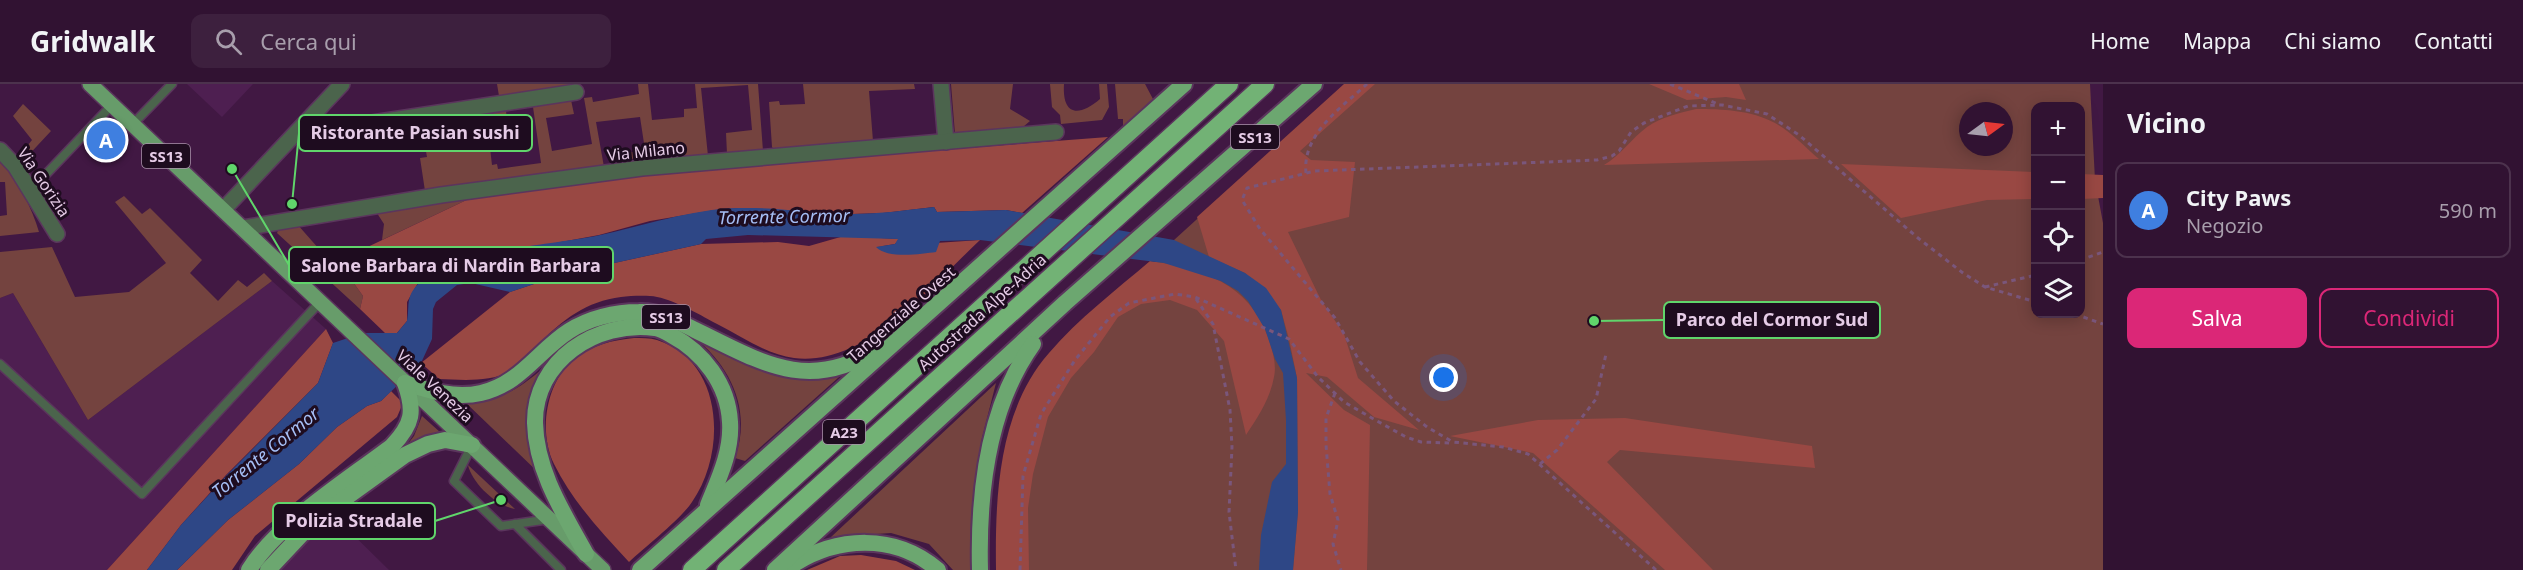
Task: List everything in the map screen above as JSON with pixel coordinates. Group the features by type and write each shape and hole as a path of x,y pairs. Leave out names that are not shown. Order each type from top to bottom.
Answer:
{"highway":[{"name":"Tangenziale Ovest","path":"640,570 707,508 964,283 1184,84"},
{"name":"Autostrada Alpe-Adria","path":"692,570 1229,84"},
{"name":"Autostrada Alpe-Adria","path":"726,570 1265,84"},
{"name":"SS13","path":"775,570 1065,303 1314,84"},
{"path":"980,570 982,502 988,456 1001,405 1017,366 1065,303"},
{"name":"SS13","path":"404,381 430,391 456,394 481,393 495,389 514,379 569,331 587,321 619,313 641,311 672,318 758,360 802,372 845,365 863,358 928,315"},
{"path":"586,554 545,474 537,442 535,421 542,389 555,364 579,344 602,332 632,326 657,328 682,341 701,355 716,375 730,420 729,438 726,457 707,508"},
{"path":"249,570 272,543 301,515 401,437 407,428 412,408 404,381"},
{"path":"268,570 315,520 405,455 428,444 445,440 472,444"},
{"path":"785,570 807,555 831,547 875,542 913,552 939,570"}],"main road":[{"name":"SS13","path":"90,84 243,228"},
{"name":"Viale Venezia","path":"243,228 603,570"}],"street":[{"path":"223,210 342,84"},
{"path":"941,84 945,142"},
{"path":"301,129 326,130 576,92"},
{"name":"Via Milano","path":"243,228 441,195 642,168 1056,132"},
{"name":"Via Gorizia","path":"0,150 15,166 57,234"}],"lane":[{"path":"133,124 172,84"},
{"path":"30,191 112,105"},
{"path":"0,363 142,494 321,302"},
{"path":"472,444 454,481 501,526 550,519"},
{"path":"515,524 561,570"}],"path":[{"path":"1306,173 1308,147 1326,122 1367,84"},
{"path":"1670,84 1722,105 1767,114 1799,135 1918,238 1985,287 2031,301"},
{"path":"1453,442 1427,427 1394,401 1360,362 1335,318 1260,229 1242,200 1247,188 1306,173 1597,160 1612,156 1619,151 1631,132 1665,113 1688,106 1722,105"},
{"path":"2085,258 2103,252"},
{"path":"1985,287 2031,276"},
{"path":"1020,570 1023,476 1041,414 1075,360 1110,317 1129,303 1175,294 1195,297 1289,339 1318,377 1344,402 1406,437 1436,444 1453,442 1517,449 1540,464 1656,570"},
{"path":"1195,297 1213,324 1230,410 1232,447 1229,512 1236,570"},
{"path":"2085,318 2103,324"},
{"path":"1540,464 1569,436 1596,399 1606,354"},
{"path":"1335,393 1326,418 1326,445 1330,494 1338,520 1334,544 1341,570"}],"shaded area":[{"path":"187,84 253,84 222,117"},
{"path":"497,84 576,84 499,96"},
{"path":"638,84 648,84 652,120 684,117 684,109 697,108 695,84 758,84 763,151 727,154 726,133 752,130 748,85 701,88 708,156 678,159 675,151 655,153 656,161 647,160 646,157 615,161 614,155 645,150 640,117 596,122 604,167 425,191 420,158 427,157 425,146 422,146 418,125 506,111 507,119 487,122 492,165 497,164 498,169 541,163 533,107 571,100 574,114 546,118 552,151 592,144 584,98 592,97 593,102 639,94"},
{"path":"803,84 914,84 915,89 869,91 873,141 774,150 769,102 779,101 780,105 805,104"},
{"path":"951,84 1013,84 1010,109 1030,121 1023,127 955,134"},
{"path":"1050,84 1064,84 1064,95 1069,108 1079,111 1100,99 1099,84 1107,84 1109,107 1102,120 1061,124 1060,115 1052,107"},
{"path":"1115,84 1145,84 1153,99 1123,127 1123,119 1118,119"},
{"path":"1344,84 1375,84 1300,151 1311,160 1355,162 1349,217 1288,232 1321,300 1344,334 1358,378 1419,430 1374,417 1327,377 1306,373 1344,410 1370,425 1367,570 1293,570 1298,512 1297,378 1289,339 1281,310 1245,273 1209,257 1197,217"},
{"path":"1346,84 2090,84 2095,180 2103,223 2103,570 996,570 1006,445 1174,240"},
{"path":"1649,84 1739,84 1746,100 1726,97 1687,100"},
{"path":"23,104 51,131 23,161 19,156 32,140 13,116"},
{"path":"1696,109 1736,111 1766,119 1787,131 1819,159 1604,165 1652,124"},
{"path":"1108,137 1022,213 1006,210 937,212 934,207 852,214 740,208 715,210 650,221 599,235 469,259 418,283 407,302 407,321 397,333 385,333 360,309 363,296 338,261 475,196 668,171"},
{"path":"0,161 24,195 39,232 0,236 0,216 7,215 5,182 0,182"},
{"path":"1841,164 2031,172 2031,199 1987,200 1901,218"},
{"path":"2085,174 2103,175 2103,198 2085,199"},
{"path":"124,196 142,214 150,208 202,260 190,273 218,301 238,280 247,287 264,273 272,281 88,420 13,293 0,298 0,252 52,247 75,297 129,292 166,263 115,202"},
{"path":"475,196 382,240 384,224 375,210"},
{"path":"297,224 327,258 338,261 363,296 360,309 277,233 279,228"},
{"path":"844,236 899,239 895,244 877,247 980,240 896,319 847,350 821,357 794,358 775,353 755,345 681,305 657,297 639,296 609,299 586,307 566,319 518,367 500,376 480,379 439,379 421,363 510,292 564,274 701,244 778,242 809,246"},
{"path":"1150,261 1188,268 1205,274 1236,292 1249,304 1260,319 1268,337 1274,362 1275,372 1272,385 1263,408 1246,435 1224,341 1197,310 1170,300 1141,304 1118,317 1094,352 1071,378 1048,417 1033,474 1028,508 1029,570 996,570 999,485 1003,456 1019,401 1032,376 1060,340"},
{"path":"272,281 326,329 107,570 0,570 0,298 13,293 88,420"},
{"path":"326,329 333,343 318,383 226,475 181,525 147,570 107,570"},
{"path":"694,337 817,378 839,377 745,461 735,458 740,440 741,423 735,391 718,362"},
{"path":"634,338 657,340 679,351 696,367 707,387 713,410 714,434 711,459 703,482 692,502 671,525 629,562 588,516 562,478 549,451 546,423 551,394 564,369 574,359 603,344"},
{"path":"546,366 535,391 541,475 466,403 509,392"},
{"path":"996,383 982,438 973,495 972,570 953,570 929,544 891,533 831,537"},
{"path":"391,391 403,403 397,417 255,536 232,570 177,570 228,520 299,464 337,427 367,406 381,401"},
{"path":"422,416 441,433 417,439 407,445 414,436"},
{"path":"1625,418 1812,446 1815,468 1620,450 1607,462 1713,570 1665,570 1533,453 1450,436 1538,420"},
{"path":"468,465 515,509 500,503 486,493 474,479"},
{"path":"335,517 389,570 279,570 299,548"},
{"path":"861,555 896,561 915,570 807,570 840,556"}],"water":[{"name":"Torrente Cormor","path":"934,207 937,212 1006,210 1174,240 1245,273 1266,288 1281,310 1297,378 1298,512 1293,570 1259,570 1261,535 1272,482 1286,464 1283,373 1275,359 1265,329 1248,301 1238,291 1221,281 1164,263 980,240 940,241 936,252 904,255 881,251 876,247 895,244 898,239 748,235 706,239 701,244 564,274 510,292 471,283 457,285 436,302 433,309 432,339 421,363 381,401 367,406 337,427 299,464 228,520 177,570 147,570 181,525 318,383 333,343 363,333 397,333 407,321 410,298 418,284 453,263 502,251 596,236 703,211 753,208 863,214"}],"place":[{"name":"City Paws","path":"106,140"},
{"name":"Salone Barbara di Nardin Barbara","path":"232,169"},
{"name":"Ristorante Pasian sushi","path":"292,204"},
{"name":"Parco del Cormor Sud","path":"1594,321"},
{"name":"Polizia Stradale","path":"501,500"}]}
